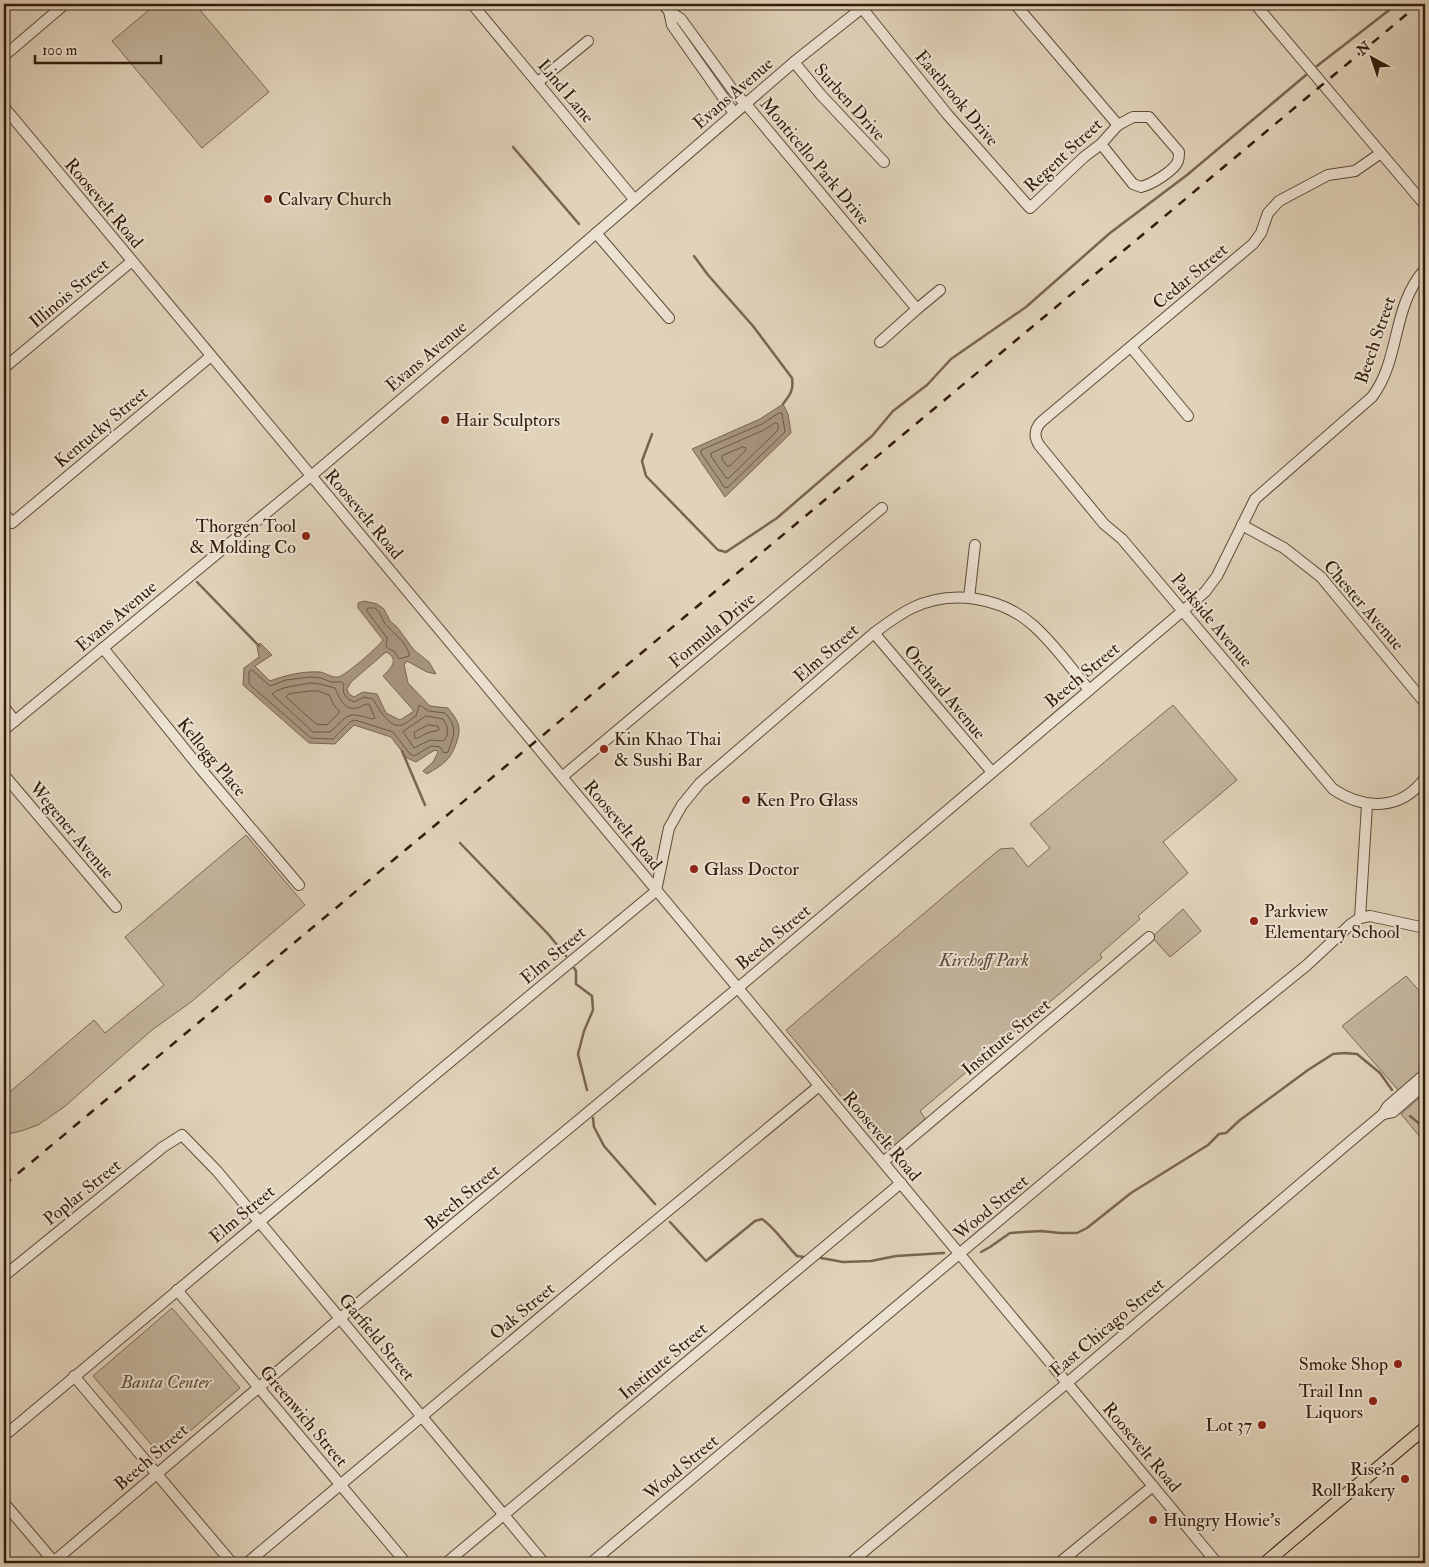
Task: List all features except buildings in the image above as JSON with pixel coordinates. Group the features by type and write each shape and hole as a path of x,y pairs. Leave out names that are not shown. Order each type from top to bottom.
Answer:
{"main road":[{"path":"1264,1563 1425,1428"}],"street":[{"path":"4,56 65,4"},
{"name":"Lind Lane","path":"472,4 634,199"},
{"path":"666,7 678,4"},
{"path":"1015,4 1118,125 1133,117 1149,116 1179,152 1178,162 1165,175 1149,185 1141,187 1133,184 1101,144"},
{"path":"1256,4 1425,205"},
{"name":"Evans Avenue","path":"4,730 310,476 596,233 745,103 864,6"},
{"name":"Eastbrook Drive","path":"864,6 947,114 1030,208"},
{"name":"Monticello Park Drive","path":"666,7 681,19 735,93 917,309"},
{"name":"Monticello Park Drive","path":"666,7 672,25 734,113"},
{"path":"538,82 588,41"},
{"name":"Surben Drive","path":"794,62 821,95 884,162"},
{"name":"Roosevelt Road","path":"4,107 1217,1563"},
{"name":"Regent Street","path":"1030,208 1101,144 1118,125"},
{"name":"Cedar Street","path":"1039,445 1035,431 1040,422 1252,244 1261,233 1268,213 1274,205 1328,175 1355,171 1381,153"},
{"path":"596,233 669,318"},
{"name":"Illinois Street","path":"4,368 132,261"},
{"name":"Beech Street","path":"53,1563 340,1319 738,988 1205,592 1217,576 1250,506 1260,492 1372,397 1378,389 1408,293 1425,269"},
{"path":"880,342 940,290"},
{"path":"1131,347 1188,416"},
{"name":"Kentucky Street","path":"4,513 12,523 211,356"},
{"name":"Parkside Avenue","path":"1039,445 1104,524 1122,539 1326,783 1342,795 1367,804"},
{"name":"Formula Drive","path":"562,777 882,508"},
{"name":"Chester Avenue","path":"1242,525 1284,548 1321,577 1425,703"},
{"path":"969,598 975,545"},
{"name":"Elm Street","path":"4,1436 656,891 669,828 682,804 700,783 874,633 898,616 925,603 948,598 969,598 1003,606 1028,622 1049,642 1090,690"},
{"name":"Orchard Avenue","path":"874,633 992,772"},
{"name":"Kellogg Place","path":"103,648 200,768 299,885"},
{"path":"4,708 15,721"},
{"name":"Wegener Avenue","path":"4,775 116,907"},
{"path":"1425,778 1403,798 1381,804 1367,804 1360,918 1379,917 1425,928"},
{"name":"Wood Street","path":"592,1563 1190,1060 1307,965 1360,918"},
{"name":"Institute Street","path":"883,1162 1149,936"},
{"name":"East Chicago Street","path":"850,1563 1067,1383 1383,1114 1388,1106 1425,1074"},
{"name":"East Chicago Street","path":"1383,1114 1393,1112 1425,1084"},
{"name":"Oak Street","path":"247,1563 341,1486 421,1416 820,1086"},
{"name":"Garfield Street","path":"182,1135 217,1171 544,1563"},
{"name":"Poplar Street","path":"4,1276 163,1147 182,1135"},
{"name":"Institute Street","path":"446,1563 901,1184"},
{"name":"Greenwich Street","path":"177,1290 406,1563"},
{"path":"74,1376 232,1563"},
{"path":"1059,1563 1153,1486"},
{"path":"4,1503 53,1563"}],"green space":[{"path":"156,4 195,4 269,92 202,148 112,41"},
{"name":"Kirchoff Park","path":"1173,705 1237,780 1163,842 1188,873 1138,916 1140,919 1100,954 1102,958 920,1111 926,1120 888,1153 786,1030 1000,849 1013,848 1028,867 1050,848 1030,824"},
{"path":"246,835 305,905 191,1002 152,1030 64,1107 38,1125 4,1135 4,1097 94,1020 105,1033 164,985 125,937"},
{"path":"1183,909 1201,931 1170,957 1152,937"},
{"path":"1406,976 1425,997 1425,1068 1399,1091 1342,1026"},
{"path":"1425,1093 1425,1143 1401,1114"},
{"name":"Banta Center","path":"172,1308 240,1388 161,1456 93,1376"}],"water":[{"path":"783,404 788,414 791,433 725,497 692,449 760,419"},
{"path":"364,601 377,604 384,609 390,621 397,627 414,650 429,662 436,674 427,672 407,661 404,665 408,683 430,706 448,708 457,721 459,733 451,755 441,765 427,774 423,771 433,762 438,752 437,750 416,762 407,758 391,737 354,725 335,744 309,743 243,685 244,668 259,657 257,646 260,643 272,655 255,666 270,681 301,673 320,672 338,677 347,672 383,640 358,608 358,603","holes":["386,652 393,658 393,664 383,676 414,711 400,720 386,713 377,694 363,692 354,697 349,694 347,689 351,682"]}],"waterway":[{"path":"1317,66 1397,4"},
{"path":"652,434 642,461 646,476 718,550 726,552 777,518 872,436 893,411 927,385 951,359 1026,307 1110,233 1187,175 1306,75"},
{"path":"513,147 579,224"},
{"path":"694,256 708,275 753,326 792,378 791,392 783,404"},
{"path":"197,582 259,646"},
{"path":"402,751 425,805"},
{"path":"460,843 549,935 566,956"},
{"path":"574,968 576,971 576,984 592,996 593,1010 584,1031 578,1054 587,1090"},
{"path":"981,1252 1010,1233 1041,1231 1077,1233 1087,1228 1131,1193 1208,1145 1219,1134 1226,1133 1240,1120 1333,1054 1357,1054 1380,1073 1392,1090"},
{"path":"1410,1116 1421,1125 1425,1132"},
{"path":"593,1118 594,1127 604,1146 655,1204"},
{"path":"670,1222 706,1261 755,1221 762,1219 797,1256 804,1257"},
{"path":"821,1258 843,1262 871,1261 896,1256 944,1253"}],"railway":[{"path":"4,1185 1419,4"}],"place":[{"name":"Calvary Church","path":"268,199"},
{"name":"Hair Sculptors","path":"445,420"},
{"name":"Thorgen Tool & Molding Co","path":"306,536"},
{"name":"Kin Khao Thai & Sushi Bar","path":"604,749"},
{"name":"Ken Pro Glass","path":"746,800"},
{"name":"Glass Doctor","path":"694,869"},
{"name":"Parkview Elementary School","path":"1254,921"},
{"name":"Smoke Shop","path":"1398,1364"},
{"name":"Trail Inn Liquors","path":"1373,1401"},
{"name":"Lot 37","path":"1262,1425"},
{"name":"Rise'n Roll Bakery","path":"1405,1479"},
{"name":"Hungry Howie's","path":"1153,1520"}]}
